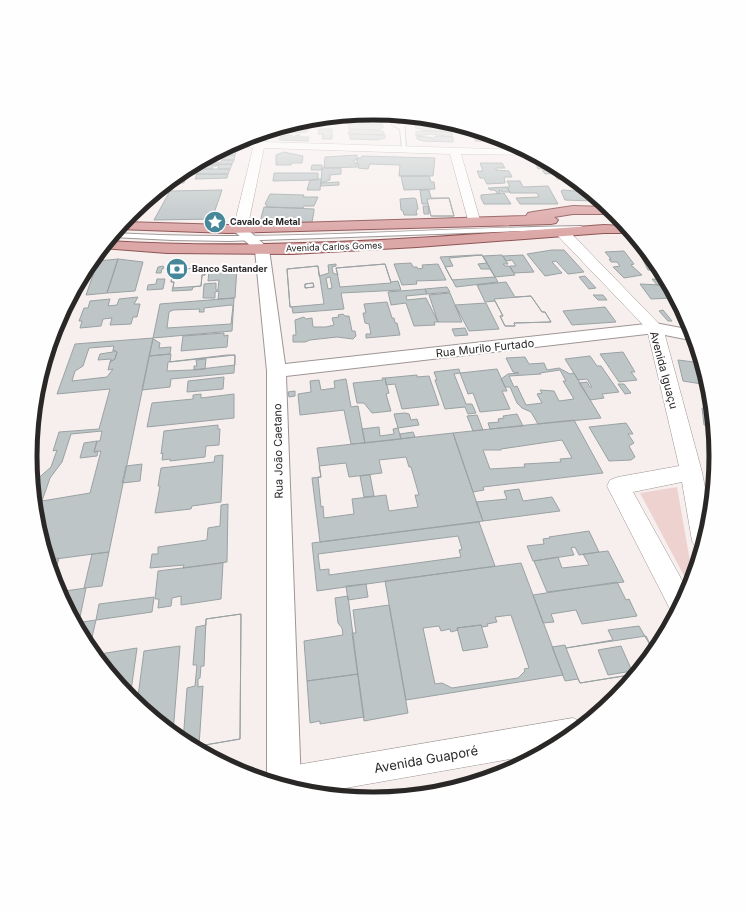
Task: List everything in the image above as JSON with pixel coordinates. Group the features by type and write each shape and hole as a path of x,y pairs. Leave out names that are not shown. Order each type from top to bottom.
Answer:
{"main road":[{"name":"Avenida Carlos Gomes","path":"504,220 573,210 602,210"},
{"name":"Avenida Carlos Gomes","path":"127,226 240,230 379,226 474,220 614,221"},
{"name":"Avenida Carlos Gomes","path":"111,245 133,247 257,244 382,245 622,229"},
{"name":"Avenida Carlos Gomes","path":"562,232 628,237"}],"street":[{"path":"257,151 240,230 257,244"},
{"path":"444,151 517,153"},
{"path":"455,151 474,220"},
{"name":"Avenida Iguaçu","path":"562,232 655,328 691,472 702,528"},
{"name":"Rua João Caetano","path":"257,244 276,371 282,780"},
{"name":"Rua Murilo Furtado","path":"276,371 655,328 686,334"},
{"path":"677,597 618,486 691,472"},
{"name":"Avenida Guaporé","path":"292,782 559,735"}],"lane":[{"path":"119,235 257,244 380,235 554,228 621,229"},
{"path":"380,235 562,232"}],"shaded area":[{"path":"677,487 691,565 685,578 640,493"}],"building":[{"path":"231,152 236,152 235,155 223,155"},
{"path":"284,152 303,156 302,163 276,165 276,155"},
{"path":"235,155 234,160 222,160 223,157 220,157"},
{"path":"357,155 357,160 354,160 354,163 357,163 357,167 324,168 325,157"},
{"path":"362,156 435,158 433,176 399,176 400,165 370,164 368,169 358,168 359,164 357,164 357,158 361,158"},
{"path":"214,160 216,160 215,162 220,163 222,160 234,160 232,164 205,165"},
{"path":"535,162 546,168 538,169"},
{"path":"480,163 502,163 505,168 496,168 496,170 509,171 512,177 504,177 505,183 487,184 484,178 480,178 477,171 483,171"},
{"path":"232,164 230,169 218,169 219,166 213,166 212,169 199,169 205,165"},
{"path":"312,165 322,165 322,170 311,170"},
{"path":"322,168 341,168 341,174 330,175 330,180 321,183"},
{"path":"199,169 230,169 228,174 197,174"},
{"path":"199,169 197,174 191,174"},
{"path":"542,170 549,170 554,173 545,174"},
{"path":"274,173 318,173 318,180 273,181"},
{"path":"554,173 564,180 557,179"},
{"path":"197,174 228,174 227,178 195,179"},
{"path":"401,176 429,176 431,182 434,182 435,189 404,190"},
{"path":"321,179 320,190 307,190 310,180"},
{"path":"185,180 184,183 178,183"},
{"path":"507,181 520,181 523,187 548,186 558,204 520,204 516,198 539,197 537,193 510,193 507,187 510,187"},
{"path":"339,182 339,185 321,186 321,183"},
{"path":"507,187 510,192 503,192 499,190 500,193 498,194 495,190 490,190 488,188"},
{"path":"222,190 212,219 154,220 170,191"},
{"path":"420,190 429,190 431,198 449,198 454,216 431,216 428,204 422,204"},
{"path":"561,191 581,191 592,201 565,200"},
{"path":"504,193 511,204 484,204 481,198 481,195"},
{"path":"270,194 318,197 314,206 304,206 303,208 266,207 267,205 265,204"},
{"path":"449,198 454,216 431,216 427,199"},
{"path":"400,199 416,199 418,209 416,211 417,215 404,215 403,211 401,210"},
{"path":"423,206 428,206 429,214 424,214"},
{"path":"264,207 314,209 312,222 260,222"},
{"path":"552,250 564,250 584,272 568,274 556,261 552,262 562,273 545,276 527,254"},
{"path":"624,251 634,264 631,265 642,275 624,278 613,267 620,266 617,262 611,262 609,259 611,259 605,252"},
{"path":"640,254 642,254 653,270 648,270"},
{"path":"482,255 498,282 456,287 440,257"},
{"path":"482,255 487,263 478,264 481,269 490,269 495,277 452,280 445,267 453,266 449,258"},
{"path":"502,255 508,264 503,264 505,266 509,266 515,275 495,277 483,256"},
{"path":"523,255 534,272 514,273 510,266 516,266 512,260 506,261 503,256"},
{"path":"118,259 107,293 86,295 96,265 99,261"},
{"path":"118,259 143,262 135,291 107,293"},
{"path":"411,263 413,267 417,267 418,269 423,268 422,265 438,264 446,280 416,281 417,284 402,285 394,264"},
{"path":"336,264 336,266 332,267 333,273 338,275 336,268 385,264 391,282 398,281 401,290 341,293 344,309 293,313 292,307 290,307 287,269 318,266 319,276 329,273 328,265","holes":["330,277 332,288 328,289 326,278","313,283 314,287 305,288 305,284"]},
{"path":"385,264 391,283 340,287 336,268"},
{"path":"163,266 164,268 162,269 161,273 156,273 158,267"},
{"path":"318,266 324,304 290,307 287,269","holes":["313,283 314,287 305,288 305,284"]},
{"path":"206,267 205,275 202,275 201,286 193,287 192,290 172,291 174,282 171,282 173,270"},
{"path":"206,267 205,275 202,275 201,286 173,288 174,282 171,282 173,270"},
{"path":"237,267 235,298 218,299 219,291 215,292 215,298 203,298 204,284 216,283 216,290 218,290 219,280 208,281 209,271 206,270"},
{"path":"585,276 596,288 589,289 579,277"},
{"path":"157,279 165,279 163,289 147,290 148,285 156,284"},
{"path":"652,279 659,280 662,285 657,285"},
{"path":"506,282 515,297 531,296 542,312 545,312 551,322 514,323 515,326 505,326 500,316 503,316 495,301 485,302 477,285"},
{"path":"640,284 661,285 669,298 651,299"},
{"path":"447,287 450,292 427,294 425,289"},
{"path":"425,289 427,294 406,296 407,300 426,298 438,322 434,322 435,325 414,326 406,303 391,305 388,292"},
{"path":"450,293 462,322 438,322 429,295"},
{"path":"593,295 603,295 607,300 598,300"},
{"path":"531,296 542,312 545,312 551,322 514,323 515,326 505,326 500,316 503,316 494,299"},
{"path":"138,297 134,304 140,304 137,317 133,317 131,324 110,325 112,318 103,319 101,326 80,328 82,321 79,321 84,308 88,308 90,301 110,299 108,306 117,305 119,299"},
{"path":"234,298 232,331 153,338 160,304"},
{"path":"387,302 392,318 394,318 395,323 397,323 400,335 366,338 366,334 371,334 369,324 365,323 363,313 366,313 364,304"},
{"path":"486,303 499,329 469,331 455,305"},
{"path":"233,306 231,324 167,328 169,312 173,310 200,309 199,312 204,312 204,308"},
{"path":"605,307 616,322 572,325 563,311"},
{"path":"663,310 672,321 668,321 659,311"},
{"path":"343,314 345,316 349,316 352,331 355,331 356,336 353,339 337,337 310,340 305,342 293,342 293,335 296,335 295,320 304,317 306,319 312,318 313,327 326,327 334,325 332,318 339,317 338,315"},
{"path":"465,328 468,335 455,336 452,329"},
{"path":"224,333 224,336 228,335 227,347 181,351 183,336"},
{"path":"153,338 109,552 53,559 43,522 38,479 51,467 57,450 53,451 59,432 99,429 110,389 57,394 75,344"},
{"path":"153,339 160,343 159,348 171,347 170,354 149,356"},
{"path":"114,346 113,350 117,352 115,359 110,362 108,370 113,369 107,377 72,381 75,371 83,366 89,348"},
{"path":"113,350 117,352 115,359 110,362 111,359 98,360 100,354 113,352"},
{"path":"623,352 635,372 631,372 637,380 619,382 600,354"},
{"path":"171,354 170,362 235,355 234,373 171,379 170,387 142,390 149,356"},
{"path":"235,355 235,365 192,370 167,371 168,362"},
{"path":"590,356 597,366 601,366 619,392 602,394 604,398 590,400 579,383 587,382 590,387 592,387 587,379 578,380 565,359"},
{"path":"525,357 529,364 544,363 547,370 559,368 570,374 574,373 601,418 538,424 531,412 522,408 517,403 510,387 505,387 501,379 508,374 519,373 513,372 506,358"},
{"path":"206,359 205,369 194,370 194,366 197,366 196,360"},
{"path":"678,360 696,362 702,384 683,381"},
{"path":"459,369 460,373 454,374 466,404 472,404 476,413 468,414 465,407 445,409 435,380 437,380 434,372"},
{"path":"497,369 507,391 502,391 510,409 480,412 473,393 468,394 460,373"},
{"path":"560,370 566,381 563,381 574,399 559,401 554,391 540,390 542,393 537,394 542,403 526,405 517,386 514,387 509,376 541,374 540,373"},
{"path":"417,375 417,377 429,376 439,405 402,409 395,384 386,385 385,378"},
{"path":"224,377 223,389 187,392 188,381"},
{"path":"382,378 385,378 389,393 386,394 391,411 372,413 364,403 357,403 353,383 383,380"},
{"path":"346,379 351,407 358,406 365,443 351,444 344,410 300,415 298,394 311,392 310,381 319,380 321,390 335,388 334,381"},
{"path":"618,384 624,384 631,393 625,394"},
{"path":"295,391 295,396 289,397 288,392"},
{"path":"201,394 201,398 234,394 234,418 147,427 152,403 193,399 193,395"},
{"path":"702,408 706,409 706,412 707,426 704,425"},
{"path":"394,414 409,414 411,420 417,419 419,425 398,428"},
{"path":"517,414 523,426 490,429 488,423 499,422 498,419 504,418 503,416"},
{"path":"477,415 483,430 473,431 467,416"},
{"path":"574,420 603,473 483,487 484,490 473,492 453,433"},
{"path":"626,423 633,434 628,434 634,443 629,446 635,457 631,460 609,461 589,427"},
{"path":"218,425 218,429 220,429 219,445 206,446 205,457 170,461 170,459 162,460 163,453 161,454 164,431"},
{"path":"379,427 380,436 394,434 393,429 398,428 401,439 365,443 362,429"},
{"path":"102,431 100,441 97,441 94,452 101,451 90,493 42,501 50,478 62,462 71,434"},
{"path":"413,432 415,437 401,439 400,434"},
{"path":"453,433 483,521 320,542 312,478 321,477 317,448"},
{"path":"562,440 572,458 560,459 561,462 524,464 525,467 490,469 483,450 501,450"},
{"path":"97,441 94,452 98,451 97,456 80,458 84,443"},
{"path":"223,455 221,502 192,506 191,509 155,513 160,486 158,486 161,468 214,462 215,456"},
{"path":"406,457 409,467 411,467 419,495 415,495 418,507 389,511 386,495 352,499 354,514 324,518 323,506 321,507 318,477 321,477 319,466 346,463 349,477 382,473 379,460"},
{"path":"142,464 140,481 122,483 126,466"},
{"path":"370,475 374,496 364,497 360,476"},
{"path":"519,489 523,501 552,497 560,511 483,521 476,502 507,499 504,491"},
{"path":"228,504 227,562 183,568 184,565 150,568 152,554 158,554 158,547 207,540 208,528 220,526 221,505"},
{"path":"479,522 495,566 317,591 312,543"},
{"path":"589,531 599,552 579,555 575,547 571,548 574,555 533,561 527,546 544,544 543,539 550,538 549,537"},
{"path":"458,536 462,549 459,550 461,557 329,575 329,569 320,570 318,554"},
{"path":"608,551 624,582 547,592 534,561 558,557 562,568 589,565 583,554"},
{"path":"109,552 102,586 84,588 92,554"},
{"path":"59,558 56,567 55,564 53,559"},
{"path":"223,563 221,599 181,605 181,596 172,598 171,606 158,608 159,599 155,599 158,571"},
{"path":"521,563 563,675 406,700 385,581"},
{"path":"617,582 626,600 629,599 637,616 582,624 576,610 551,614 554,622 543,623 533,595"},
{"path":"366,584 368,597 348,600 346,586"},
{"path":"86,588 80,619 72,605 66,591"},
{"path":"348,596 358,674 307,681 304,641 343,635 342,628 338,623 335,598"},
{"path":"154,597 152,612 96,620 99,604"},
{"path":"389,605 408,713 364,721 352,633 356,633 353,610"},
{"path":"241,614 240,739 202,745 199,743 203,686 198,687 198,679 200,678 201,666 204,666 206,619"},
{"path":"241,614 240,739 202,745 200,744 200,742 198,742 184,733 187,688 195,686 197,665 193,665 196,627 206,625 206,619"},
{"path":"511,615 529,668 524,669 525,671 518,678 452,688 442,683 435,684 423,628 439,626 441,631 450,629 451,632 458,630 457,628 481,625 482,627 488,626 487,624 497,622 495,617"},
{"path":"96,620 92,639 82,624 81,622"},
{"path":"481,625 488,647 463,651 457,628"},
{"path":"639,626 650,646 628,675 580,683 578,679 565,681 552,647 565,645 566,648 613,640 608,630"},
{"path":"646,636 651,645 628,675 580,683 566,648"},
{"path":"180,646 174,727 138,697 144,651"},
{"path":"621,646 632,671 608,675 598,650"},
{"path":"137,648 131,690 120,678 101,654"},
{"path":"358,674 364,717 320,724 320,721 310,723 307,681"}],"place":[{"name":"Cavalo de Metal","path":"215,222"},
{"name":"Banco Santander","path":"177,269"}]}
